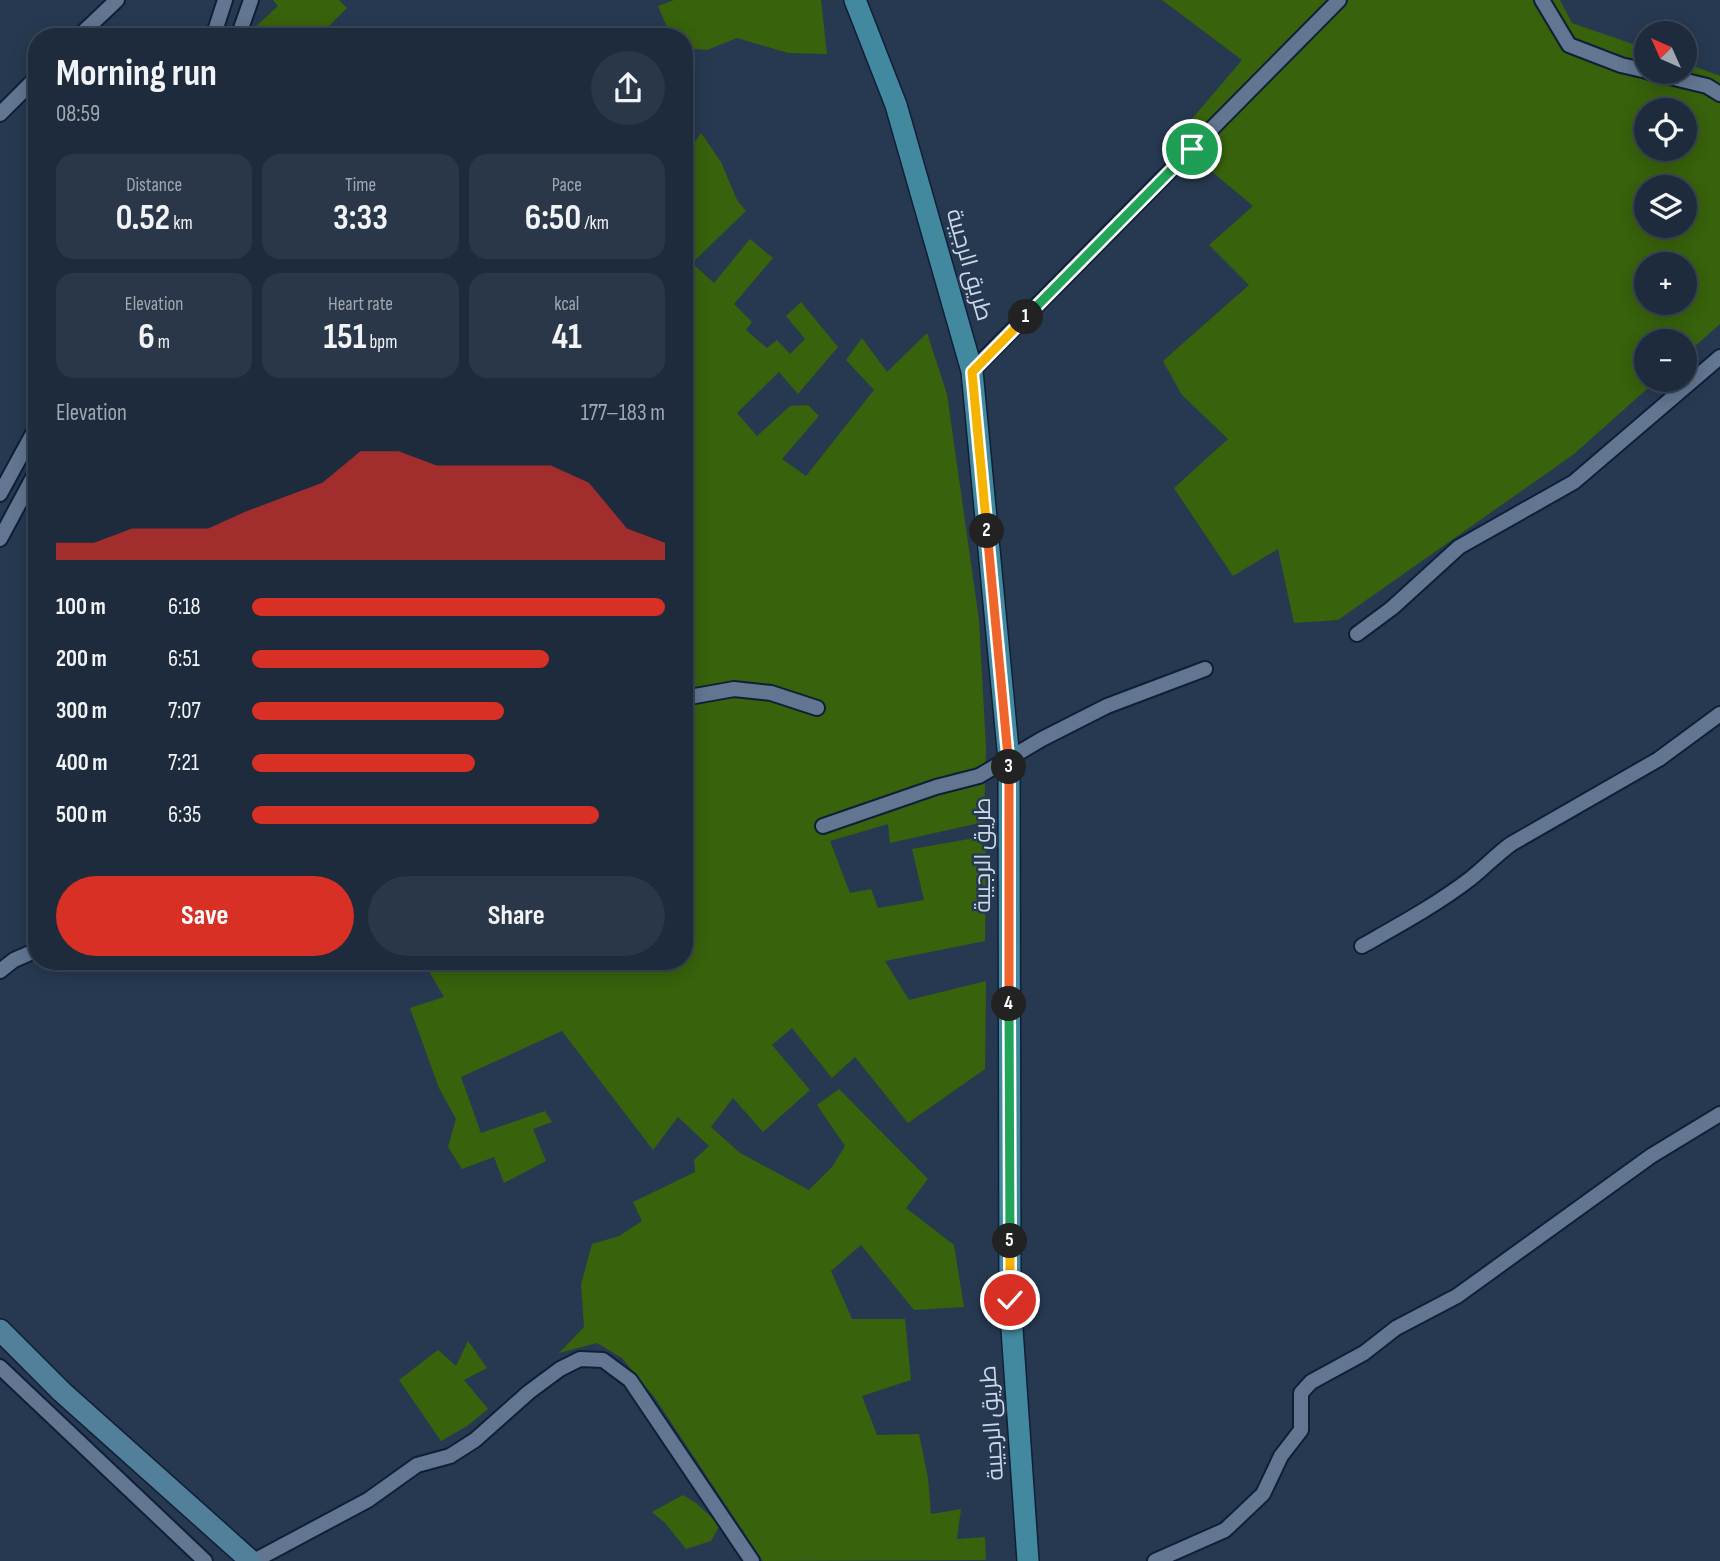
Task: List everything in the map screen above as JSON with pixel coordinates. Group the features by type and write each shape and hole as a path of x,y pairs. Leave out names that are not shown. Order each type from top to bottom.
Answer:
{"main road":[{"name":"طريق الرجيبة","path":"855,0 896,104 972,372 1009,760 1010,1300 1028,1561"}],"street":[{"path":"87,28 117,0"},
{"path":"216,28 225,0"},
{"path":"241,28 251,0"},
{"path":"972,372 1339,0"},
{"path":"1542,0 1569,45 1634,68"},
{"path":"1698,84 1720,94"},
{"path":"0,114 28,86"},
{"path":"1357,634 1392,608 1459,547 1574,482 1720,357"},
{"path":"0,494 28,443"},
{"path":"0,539 28,487"},
{"path":"823,826 936,787 979,776 1042,739 1107,706 1205,669"},
{"path":"693,696 734,689 771,693 817,708"},
{"path":"1362,946 1426,910 1472,878 1491,858 1511,844 1659,758 1720,714"},
{"path":"0,971 28,954"},
{"path":"1155,1561 1225,1530 1264,1494 1281,1456 1301,1430 1301,1393 1311,1381 1364,1353 1396,1328 1457,1296 1651,1156 1720,1114"},
{"path":"0,1329 62,1392 252,1561 368,1500 417,1465 450,1456 475,1440 529,1392 560,1369 580,1359 603,1360 630,1380 752,1561"},
{"path":"0,1367 205,1561"}],"green space":[{"path":"273,0 339,0 347,8 327,28 254,28 278,6"},
{"path":"674,0 821,0 827,54 788,53 737,38 707,50 693,49 693,28 667,28 658,6"},
{"path":"1162,0 1560,0 1572,23 1634,44 1634,84 1698,84 1698,68 1720,76 1720,324 1697,344 1697,329 1634,329 1634,392 1644,392 1574,454 1338,620 1294,623 1278,549 1233,576 1174,488 1228,439 1182,395 1163,361 1249,285 1209,245 1253,206 1174,140 1242,60"},
{"path":"701,133 721,162 737,200 746,211 693,262 693,145"},
{"path":"750,239 773,258 734,304 752,322 746,330 767,348 777,340 790,354 805,339 786,316 801,302 838,347 798,394 779,372 737,413 757,436 790,406 808,405 819,416 782,459 806,476 874,390 846,360 862,338 887,372 927,333 947,394 979,620 986,747 984,822 890,843 888,824 830,841 850,893 871,889 878,908 924,900 912,849 986,836 985,941 885,961 909,1000 986,981 985,1069 908,1123 855,1057 832,1078 792,1028 772,1045 810,1090 763,1132 733,1098 711,1127 740,1153 809,1190 832,1167 845,1146 817,1105 839,1089 928,1179 906,1208 954,1245 964,1307 914,1310 861,1245 831,1271 852,1319 905,1319 911,1380 862,1396 877,1435 919,1434 928,1478 931,1514 961,1509 957,1539 985,1537 986,1560 763,1561 655,1398 622,1358 597,1343 559,1353 584,1327 581,1284 592,1244 619,1236 642,1221 633,1202 695,1172 694,1160 709,1146 678,1117 653,1150 562,1031 461,1077 481,1133 545,1111 552,1122 533,1129 546,1161 504,1183 494,1157 462,1169 448,1147 456,1119 439,1088 410,1008 444,997 428,970 693,970 693,264 714,283"},
{"path":"468,1341 487,1368 464,1380 488,1409 467,1426 441,1441 399,1380 438,1350 456,1366"},
{"path":"683,1495 720,1525 711,1541 686,1549 665,1523 652,1512"}],"route":[{"path":"1010,1300 1009,760 972,372 1192,149"}]}
